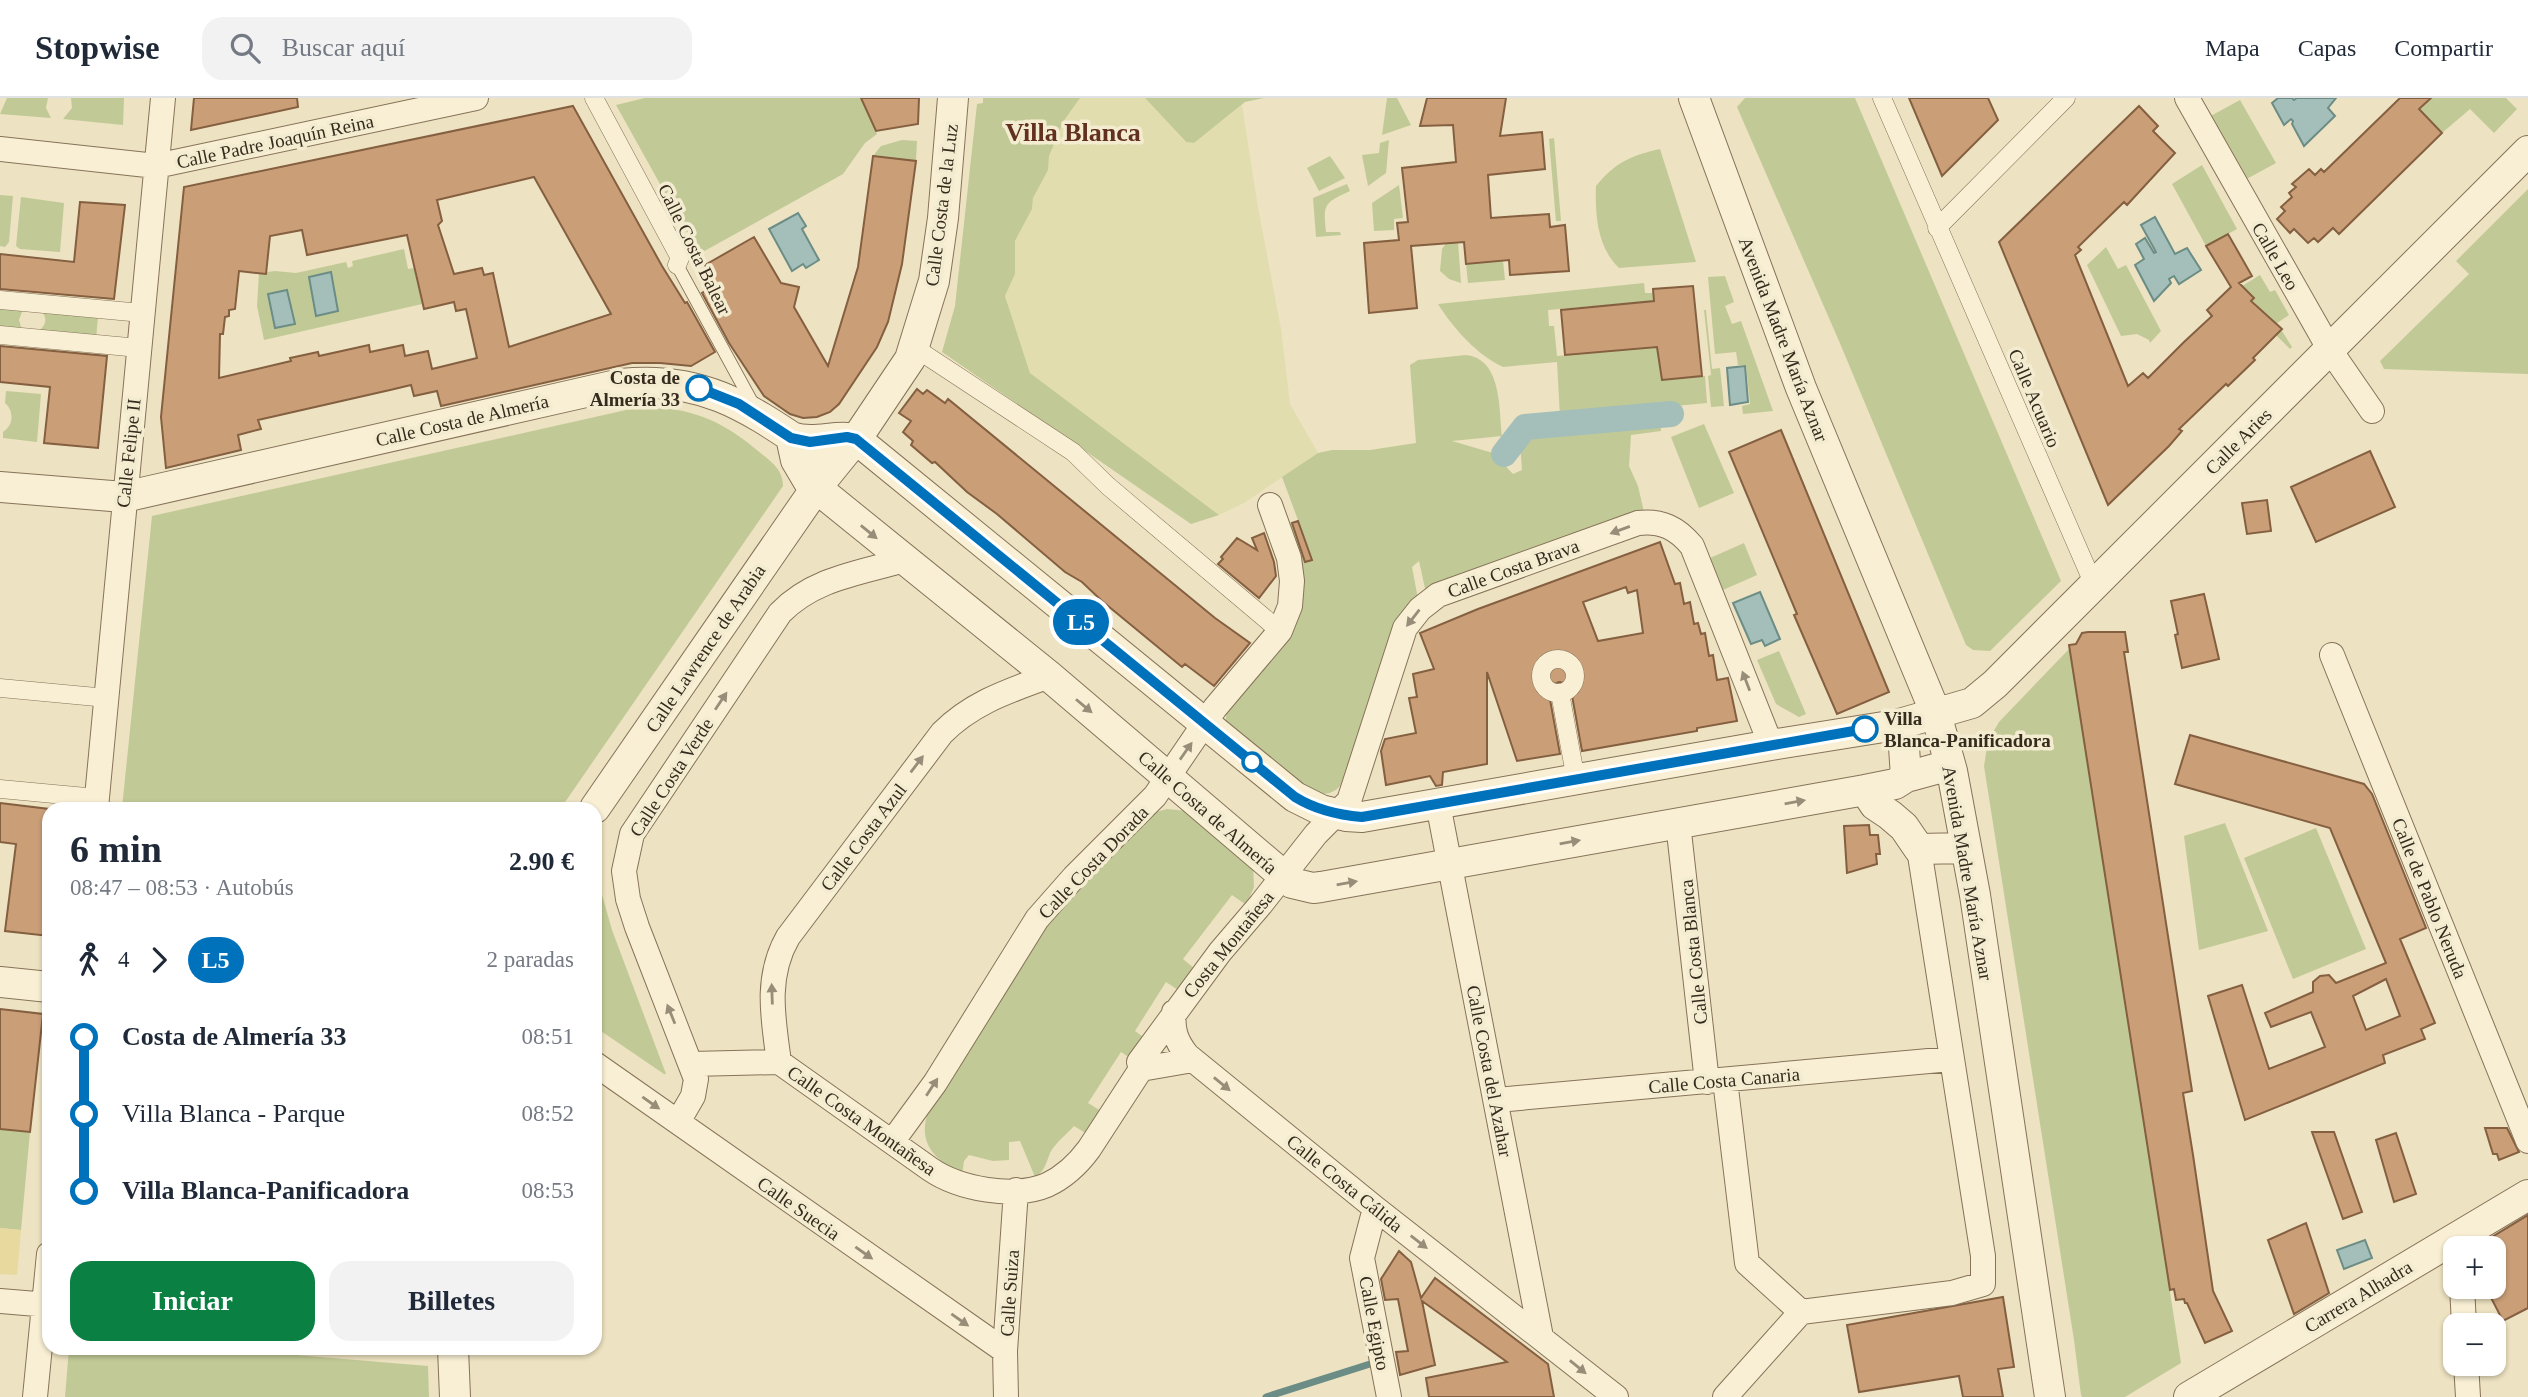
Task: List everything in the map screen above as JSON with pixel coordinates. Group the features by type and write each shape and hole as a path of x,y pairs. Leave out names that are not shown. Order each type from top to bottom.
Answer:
{"street":[{"name":"Calle Felipe II","path":"96,802 163,98"},
{"name":"Calle Padre Joaquín Reina","path":"0,149 156,166 476,98"},
{"name":"Calle Costa Balear","path":"594,98 680,258 677,265"},
{"name":"Calle Costa de la Luz","path":"825,477 856,439 904,369 915,348 934,281 943,218 953,98"},
{"name":"Avenida Madre María Aznar","path":"1694,98 1801,388 1936,714 1950,765 1966,848 2050,1397"},
{"name":"Calle Acuario","path":"1882,98 2094,585"},
{"path":"1937,228 2066,98"},
{"name":"Calle Leo","path":"2187,98 2330,350 2372,411"},
{"name":"Calle Aries","path":"1936,714 1972,703 1990,689 2528,151"},
{"path":"0,300 142,313"},
{"path":"0,335 139,348"},
{"path":"915,348 1073,452 1108,486 1280,631"},
{"name":"Calle Costa de Almería","path":"0,487 124,497 621,384 657,383 699,388 731,400 791,438 810,442 847,437 856,439"},
{"name":"Calle Costa de Almería","path":"791,438 800,469 825,477 904,560 1049,676 1292,883 1313,888 1449,865 1865,790 1895,784 1906,777 1950,765"},
{"path":"856,439 1295,797 1308,805 1336,814 1362,817 1896,725 1936,714"},
{"name":"Calle Lawrence de Arabia","path":"599,802 825,477"},
{"name":"Calle Costa Dorada","path":"892,1142 935,1083 1037,919 1074,877 1155,796 1215,708 1280,631 1290,606 1292,581 1289,558 1270,505"},
{"name":"Calle Costa Brava","path":"1282,876 1316,834 1349,801 1405,628 1420,609 1438,595 1638,523 1668,526 1680,533 1692,546 1770,745"},
{"name":"Calle Costa Verde","path":"678,1122 693,1096 696,1079 628,899 624,871 632,834 780,612 802,593 824,582 904,560"},
{"name":"Calle de Pablo Neruda","path":"2332,655 2528,1141"},
{"name":"Calle Costa Azul","path":"779,1062 771,986 776,960 788,937 942,733 962,715 985,700 1049,676"},
{"path":"0,688 107,698"},
{"path":"1560,693 1576,779"},
{"path":"1896,725 1904,747 1906,777"},
{"path":"0,789 89,802"},
{"path":"1725,1397 1801,1312 1952,1293 1983,1284 1983,1255 1919,849 1912,835 1898,820 1875,805 1865,790"},
{"name":"Calle Costa del Azahar","path":"1438,804 1541,1337"},
{"name":"Calle Costa Blanca","path":"1678,822 1716,1081 1747,1263 1801,1312"},
{"path":"1919,849 1966,848"},
{"name":"Costa Montañesa","path":"1174,1012 1282,876"},
{"path":"0,982 42,985"},
{"name":"Calle Costa Montañesa","path":"691,1064 779,1062 942,1177 955,1183 986,1189 1016,1190 1045,1185 1067,1173 1082,1159 1141,1069 1139,1062 1174,1012"},
{"name":"Calle Costa Cálida","path":"1174,1012 1175,1036 1193,1060 1375,1208 1616,1397"},
{"name":"Calle Costa Canaria","path":"1497,1100 1951,1059"},
{"path":"1141,1069 1193,1060"},
{"name":"Calle Suecia","path":"602,1068 1004,1351"},
{"name":"Calle Suiza","path":"1006,1397 1004,1351 1016,1190"},
{"name":"Carrera Alhadra","path":"2468,1236 2528,1195"},
{"name":"Calle Egipto","path":"1375,1208 1362,1258 1389,1397"},
{"name":"Carrera Alhadra","path":"2189,1397 2443,1251"},
{"path":"0,1301 42,1304"},
{"path":"35,1397 42,1339"},
{"path":"453,1355 455,1397"},
{"path":"2467,1376 2468,1397"}],"lane":[{"name":"Calle Costa Balear","path":"677,265 760,418"}],"shaded area":[{"path":"1080,98 1145,98 1185,142 1194,143 1242,105 1281,329 1290,404 1318,453 1244,503 1219,515 1030,373 1005,296 1015,274 1015,241 1032,209 1033,198 1047,170 1049,156 1063,122"}],"green space":[{"path":"7,98 48,98 46,108 51,118 0,114"},
{"path":"71,98 124,98 123,125 63,119 72,108"},
{"path":"645,98 861,98 877,134 865,143 843,174 699,254 616,105"},
{"path":"983,98 1080,98 1063,122 1049,156 1048,170 1015,241 1015,274 1005,296 1030,373 1219,515 1191,524 942,352 955,306 977,104 983,103"},
{"path":"1145,98 1264,98 1245,102 1194,143 1186,142"},
{"path":"1387,98 1397,98 1411,125 1382,135"},
{"path":"1745,98 1855,98 2061,581 1990,651 1973,650 1966,645 1839,341 1737,107"},
{"path":"2417,98 2506,98 2517,109 2494,133 2470,109 2442,133 2419,109 2424,105"},
{"path":"2240,100 2276,163 2243,181 2207,118"},
{"path":"1554,138 1561,221 1556,221 1549,139"},
{"path":"902,140 917,141 916,161 873,156 881,146"},
{"path":"1389,140 1386,173 1368,186 1362,155 1379,153 1380,143"},
{"path":"1660,149 1696,262 1619,268 1606,250 1599,230 1596,186 1624,161"},
{"path":"1330,156 1345,178 1319,191 1307,168"},
{"path":"2202,165 2237,229 2206,246 2172,184"},
{"path":"1347,184 1350,191 1330,202 1325,210 1326,232 1340,232 1341,235 1316,237 1313,198"},
{"path":"1399,185 1403,218 1394,219 1394,230 1374,231 1372,203"},
{"path":"2528,189 2528,374 2384,369 2380,361 2469,274 2456,261"},
{"path":"0,195 13,196 9,242 5,247 0,246"},
{"path":"21,197 64,203 60,252 20,249 16,246"},
{"path":"1447,242 1458,242 1461,283 1449,279 1440,271 1442,249"},
{"path":"2106,247 2118,269 2126,265 2161,331 2150,343 2137,334 2121,336 2087,265"},
{"path":"404,249 408,269 414,268 422,304 264,340 257,306 259,273 296,273 346,262 348,268 353,266 352,261"},
{"path":"1503,261 1505,280 1468,283 1466,264"},
{"path":"2260,275 2270,292 2275,290 2289,315 2277,323 2292,347 2290,349 2254,313 2259,308 2252,300 2254,298 2242,286"},
{"path":"1725,276 1734,302 1725,306 1732,324 1741,321 1773,411 1743,414 1742,406 1750,404 1746,365 1738,365 1736,352 1715,354 1708,277"},
{"path":"1644,283 1645,293 1653,293 1653,301 1548,310 1549,326 1554,326 1557,356 1657,347 1662,380 1705,376 1707,403 1560,417 1557,362 1503,367 1466,340 1438,304"},
{"path":"0,303 23,309 19,320 22,330 0,331"},
{"path":"39,308 98,316 96,340 39,331 45,320"},
{"path":"1704,310 1712,369 1720,368 1724,406 1711,407 1708,376 1711,375"},
{"path":"1466,355 1478,359 1492,375 1499,400 1502,436 1452,441 1493,453 1513,474 1522,470 1520,443 1528,434 1661,422 1661,431 1631,435 1629,466 1638,486 1644,512 1426,593 1419,561 1412,567 1418,599 1340,786 1325,794 1308,791 1225,725 1227,709 1287,640 1285,526 1298,520 1282,477 1318,453 1332,450 1370,450 1416,443 1410,365 1418,360"},
{"path":"6,391 41,394 37,442 3,438 3,432 12,418 5,403"},
{"path":"666,408 696,415 723,426 774,465 780,472 783,486 565,802 123,802 152,516 626,410"},
{"path":"1704,424 1734,493 1699,508 1671,437"},
{"path":"1744,543 1757,575 1723,590 1710,558"},
{"path":"2070,648 2181,1363 2125,1397 2081,1395 1984,766 1988,741 1999,722"},
{"path":"1779,651 1806,714 1799,717 1776,704 1757,660"},
{"path":"1167,809 1187,811 1253,865 1254,887 1247,903 1232,895 1183,959 1195,969 1178,990 1166,982 1135,1031 1146,1039 1133,1060 1121,1052 1088,1103 1101,1111 1087,1134 1074,1126 1055,1146 1043,1169 1035,1177 1020,1141 1009,1142 1009,1160 993,1161 969,1155 964,1161 962,1175 936,1156 927,1141 925,1132 929,1109 1040,933 1065,902 1156,812"},
{"path":"2225,823 2268,931 2199,950 2184,836"},
{"path":"2316,828 2366,949 2293,979 2244,858"},
{"path":"602,895 612,930 664,1074 602,1032"},
{"path":"0,1129 30,1132 21,1230 0,1228"},
{"path":"68,1355 296,1355 428,1366 429,1397 65,1397"}],"sand":[{"path":"0,1228 21,1230 17,1275 0,1274"}],"water":[{"path":"2278,98 2336,98 2328,108 2335,116 2304,146 2292,124 2293,121 2291,119 2284,125 2272,103"},
{"path":"798,213 806,226 802,229 819,260 806,268 803,264 792,271 769,229"},
{"path":"2155,217 2175,254 2187,248 2201,270 2179,284 2174,276 2169,279 2171,283 2154,301 2135,265 2144,259 2136,244 2145,238 2154,253 2156,252 2141,225"},
{"path":"331,272 338,311 316,316 309,277"},
{"path":"287,290 295,324 275,328 268,294"},
{"path":"1745,366 1748,402 1730,405 1727,368"},
{"path":"1760,592 1780,639 1765,646 1762,640 1751,644 1733,603"},
{"path":"2365,1240 2372,1258 2344,1269 2337,1250"}],"building":[{"path":"194,98 297,98 298,107 191,130"},
{"path":"861,98 919,98 918,124 876,131"},
{"path":"1427,98 1506,98 1500,136 1542,132 1545,169 1488,175 1491,218 1549,214 1550,227 1565,225 1569,271 1510,275 1509,260 1466,264 1464,242 1411,246 1417,308 1369,313 1364,243 1399,240 1397,223 1408,222 1402,168 1456,162 1453,125 1420,126"},
{"path":"1909,98 1988,98 1998,120 1942,176"},
{"path":"2400,98 2431,98 2419,109 2442,133 2339,234 2333,228 2318,242 2314,238 2308,243 2294,229 2290,233 2277,219 2285,211 2281,207 2292,197 2289,193 2296,187 2292,184 2309,169 2315,175 2321,169 2324,172"},
{"path":"573,106 662,266 685,303 687,302 715,352 691,366 632,363 441,406 437,391 414,396 411,385 258,420 261,429 238,435 241,450 166,468 161,417 184,187","holes":["534,177 611,314 509,347 493,273 484,275 482,268 454,274 438,225 442,221 437,200","302,230 307,255 407,235 424,309 454,302 456,311 466,309 477,358 432,369 428,351 405,356 403,345 370,352 369,345 319,356 318,352 290,358 291,361 219,378 220,334 223,334 225,317 229,316 229,310 235,309 239,271 266,274 270,236"]},
{"path":"2139,106 2158,126 2153,131 2175,153 2127,205 2124,202 2078,247 2081,250 2075,255 2128,386 2143,373 2148,378 2212,316 2207,310 2231,287 2206,246 2228,234 2252,276 2239,283 2254,298 2251,301 2282,329 2253,358 2255,360 2179,429 2182,431 2169,446 2108,505 1999,242"},
{"path":"873,156 916,161 902,264 888,322 877,347 839,404 830,412 803,418 790,414 764,396 729,343 702,293 717,285 705,265 754,237 781,283 799,287 794,307 828,366 858,267"},
{"path":"80,202 125,205 114,299 0,289 0,254 74,262"},
{"path":"1693,286 1702,376 1662,380 1657,347 1565,355 1561,310 1654,301 1653,289"},
{"path":"0,346 107,356 98,448 44,443 50,387 0,382"},
{"path":"917,389 923,394 927,390 945,403 948,399 1215,618 1250,643 1214,686 1185,664 1182,667 1082,582 1065,572 967,492 935,462 932,463 911,445 913,441 903,432 911,421 899,413"},
{"path":"1781,430 1889,692 1837,714 1729,452"},
{"path":"2370,451 2395,507 2316,542 2291,487"},
{"path":"2267,500 2271,531 2247,534 2242,503"},
{"path":"1298,521 1312,560 1305,562 1292,523"},
{"path":"1264,533 1276,576 1259,598 1218,564 1237,538 1257,550 1252,538"},
{"path":"1660,542 1675,584 1680,583 1684,604 1690,602 1694,624 1698,623 1701,634 1705,633 1709,656 1713,655 1717,680 1728,678 1737,721 1697,728 1697,731 1582,751 1571,690 1559,682 1552,685 1549,694 1560,754 1517,761 1487,672 1487,764 1443,772 1442,785 1436,786 1430,776 1386,785 1381,751 1385,739 1416,733 1409,698 1417,697 1413,674 1434,669 1420,633","holes":["1626,587 1628,593 1637,590 1643,633 1598,641 1583,602"]},
{"path":"2204,594 2219,659 2182,668 2171,601"},
{"path":"2125,632 2128,652 2124,652 2192,1091 2183,1093 2213,1291 2232,1331 2205,1343 2187,1303 2184,1299 2176,1300 2174,1289 2170,1290 2069,645 2076,644 2082,633"},
{"path":"2190,735 2364,784 2372,794 2426,928 2400,939 2435,1023 2421,1029 2425,1039 2383,1055 2385,1063 2245,1120 2208,996 2242,985 2269,1069 2325,1047 2311,1012 2271,1027 2265,1013 2313,992 2313,982 2320,976 2329,975 2336,983 2386,963 2330,828 2175,784","holes":["2386,979 2400,1016 2366,1030 2353,996"]},
{"path":"0,803 42,808 42,935 5,931 16,844 0,842"},
{"path":"1869,825 1870,835 1878,835 1880,854 1876,854 1877,864 1847,873 1844,826"},
{"path":"0,1009 42,1014 30,1132 0,1129"},
{"path":"2485,1128 2507,1128 2519,1152 2499,1160 2497,1154 2493,1154"},
{"path":"2312,1132 2334,1132 2362,1212 2343,1219"},
{"path":"2396,1133 2416,1194 2394,1202 2376,1140"},
{"path":"2528,1215 2528,1308 2506,1319 2506,1313 2499,1313 2492,1299 2506,1299 2506,1236 2494,1236"},
{"path":"2306,1223 2329,1293 2294,1314 2268,1240"},
{"path":"1399,1251 1411,1262 1421,1298 1435,1278 1548,1364 1554,1397 1429,1397 1426,1378 1507,1362 1422,1301 1435,1365 1400,1375 1396,1352 1408,1351 1398,1299 1385,1300 1381,1279"},
{"path":"2003,1297 2014,1367 1998,1369 2003,1397 1963,1397 1959,1376 1859,1392 1847,1325"}],"waterway":[{"path":"1504,454 1525,427 1671,414"},
{"path":"1266,1397 1370,1364"}],"bus line":[{"name":"L5","path":"699,388 739,404 791,438 810,442 847,437 856,439 1295,797 1321,810 1362,817 1865,729"}],"place":[{"name":"Costa de Almería 33","path":"699,388"},
{"name":"Villa Blanca-Panificadora","path":"1865,729"}],"district":[{"name":"Villa Blanca","path":"1073,132"}]}
